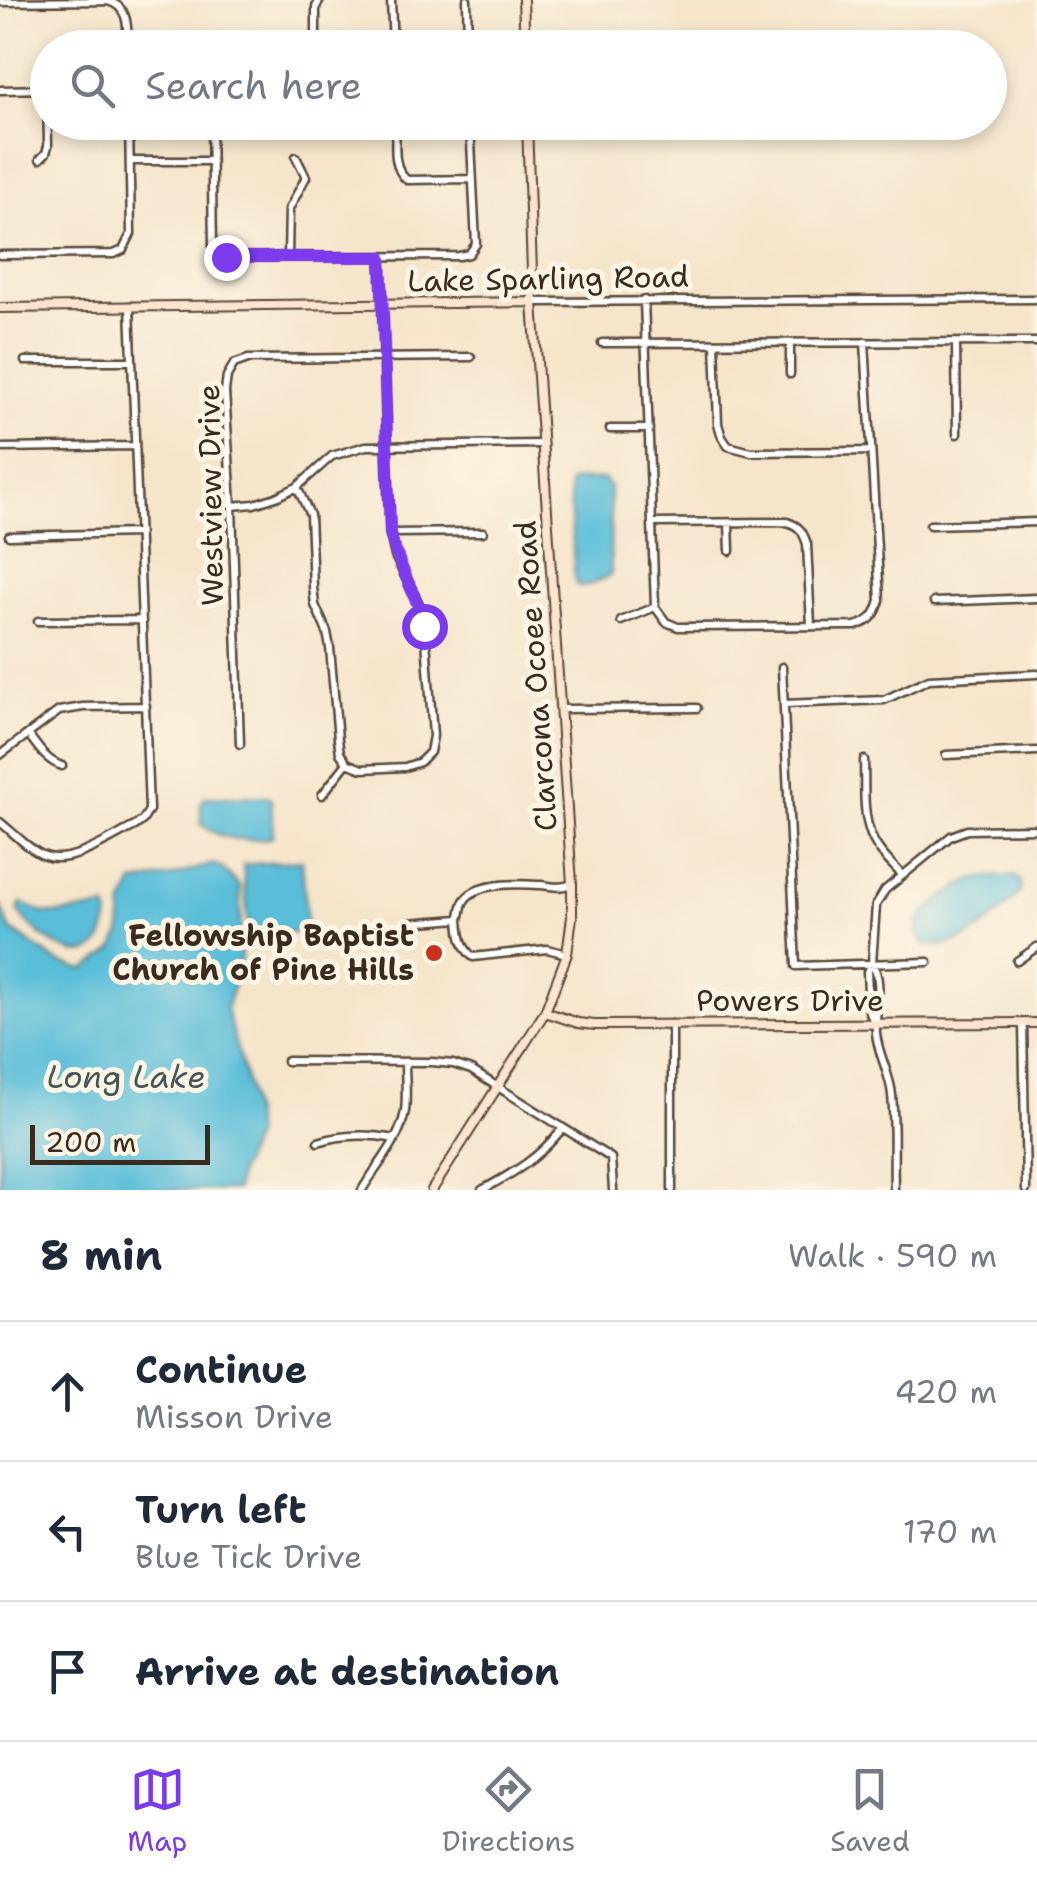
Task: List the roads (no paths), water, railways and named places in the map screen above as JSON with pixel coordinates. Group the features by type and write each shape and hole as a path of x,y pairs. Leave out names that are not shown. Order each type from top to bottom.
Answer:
{"street":[{"path":"316,30 316,7 320,0"},
{"path":"391,0 392,30"},
{"path":"466,0 467,30"},
{"path":"523,0 524,30"},
{"path":"0,2 108,1 123,9 127,30"},
{"path":"0,90 30,90"},
{"path":"40,158 46,153 48,140"},
{"path":"0,255 114,254 123,250 131,234 129,140"},
{"path":"210,140 213,246 218,255 226,257 470,254 476,244 471,140"},
{"path":"396,140 397,168 407,180 472,179"},
{"name":"Clarcona Ocoee Road","path":"432,1190 545,1012 567,954 572,917 528,140"},
{"path":"288,257 288,209 306,178 296,157"},
{"path":"130,161 211,161"},
{"path":"297,487 310,515 312,587 328,632 340,752 347,763 362,769 405,767 420,762 430,752 433,736 424,626 390,533 381,257"},
{"name":"Lake Sparling Road","path":"0,308 1037,299"},
{"path":"644,300 655,607 666,622 678,627 856,626 868,622 877,612 880,600 865,342"},
{"path":"0,822 42,856 70,858 143,820 149,810 130,306"},
{"path":"602,343 1037,342"},
{"path":"715,343 718,424 728,446 751,452 870,451"},
{"path":"790,343 790,374"},
{"path":"956,343 957,434"},
{"name":"Westview Drive","path":"240,744 226,376 234,364 248,359 471,357"},
{"path":"25,361 132,361"},
{"path":"610,429 649,429"},
{"path":"232,506 254,504 297,487 332,456 366,446 543,444"},
{"path":"0,448 135,446"},
{"path":"652,523 788,522 796,526 807,544 811,626"},
{"path":"930,525 1037,522"},
{"path":"729,523 730,551"},
{"path":"390,533 482,532"},
{"path":"9,536 139,533"},
{"path":"934,602 1037,598"},
{"path":"621,621 655,607"},
{"path":"38,621 142,620"},
{"path":"782,667 796,966 928,962"},
{"path":"784,704 884,700 929,679 1037,674"},
{"path":"0,756 59,711 146,706"},
{"path":"561,709 697,708"},
{"path":"28,734 45,756 62,766"},
{"path":"946,755 1037,750"},
{"path":"864,760 871,836 902,876"},
{"path":"322,796 347,763"},
{"path":"894,1190 892,1093 869,1011 867,972 872,964 876,906 885,890 951,836 968,830 1037,828"},
{"path":"567,954 547,948 474,957 460,937 459,919 464,900 487,886 555,888 572,884"},
{"path":"395,937 408,924 459,919"},
{"path":"1017,961 1037,947"},
{"name":"Powers Drive","path":"545,1012 595,1024 1037,1022"},
{"path":"1022,1022 1026,1190"},
{"path":"672,1024 672,1190"},
{"path":"287,1061 453,1064 470,1070 611,1158 614,1190"},
{"path":"362,1190 395,1140 406,1106 405,1062"},
{"path":"482,1190 523,1168 562,1129"},
{"path":"318,1142 338,1136 382,1136 395,1140"}],"water":[{"path":"603,479 610,487 611,574 578,586 569,484"},
{"path":"206,797 271,799 270,838 234,838 201,824 201,803"},
{"path":"302,860 307,931 249,936 243,865"},
{"name":"Long Lake","path":"213,864 240,886 241,962 226,1009 248,1089 255,1135 239,1172 236,1190 0,1190 0,902 10,929 58,962 84,970 113,950 121,933 123,904 134,883"},
{"path":"1014,876 1020,880 1021,891 981,929 947,945 927,946 922,940 919,922 945,896 973,880"},
{"path":"21,903 54,914 107,908 108,922 98,945 88,952 75,952 36,930 18,910"}],"place":[{"name":"Fellowship Baptist Church of Pine Hills","path":"434,953"}]}
